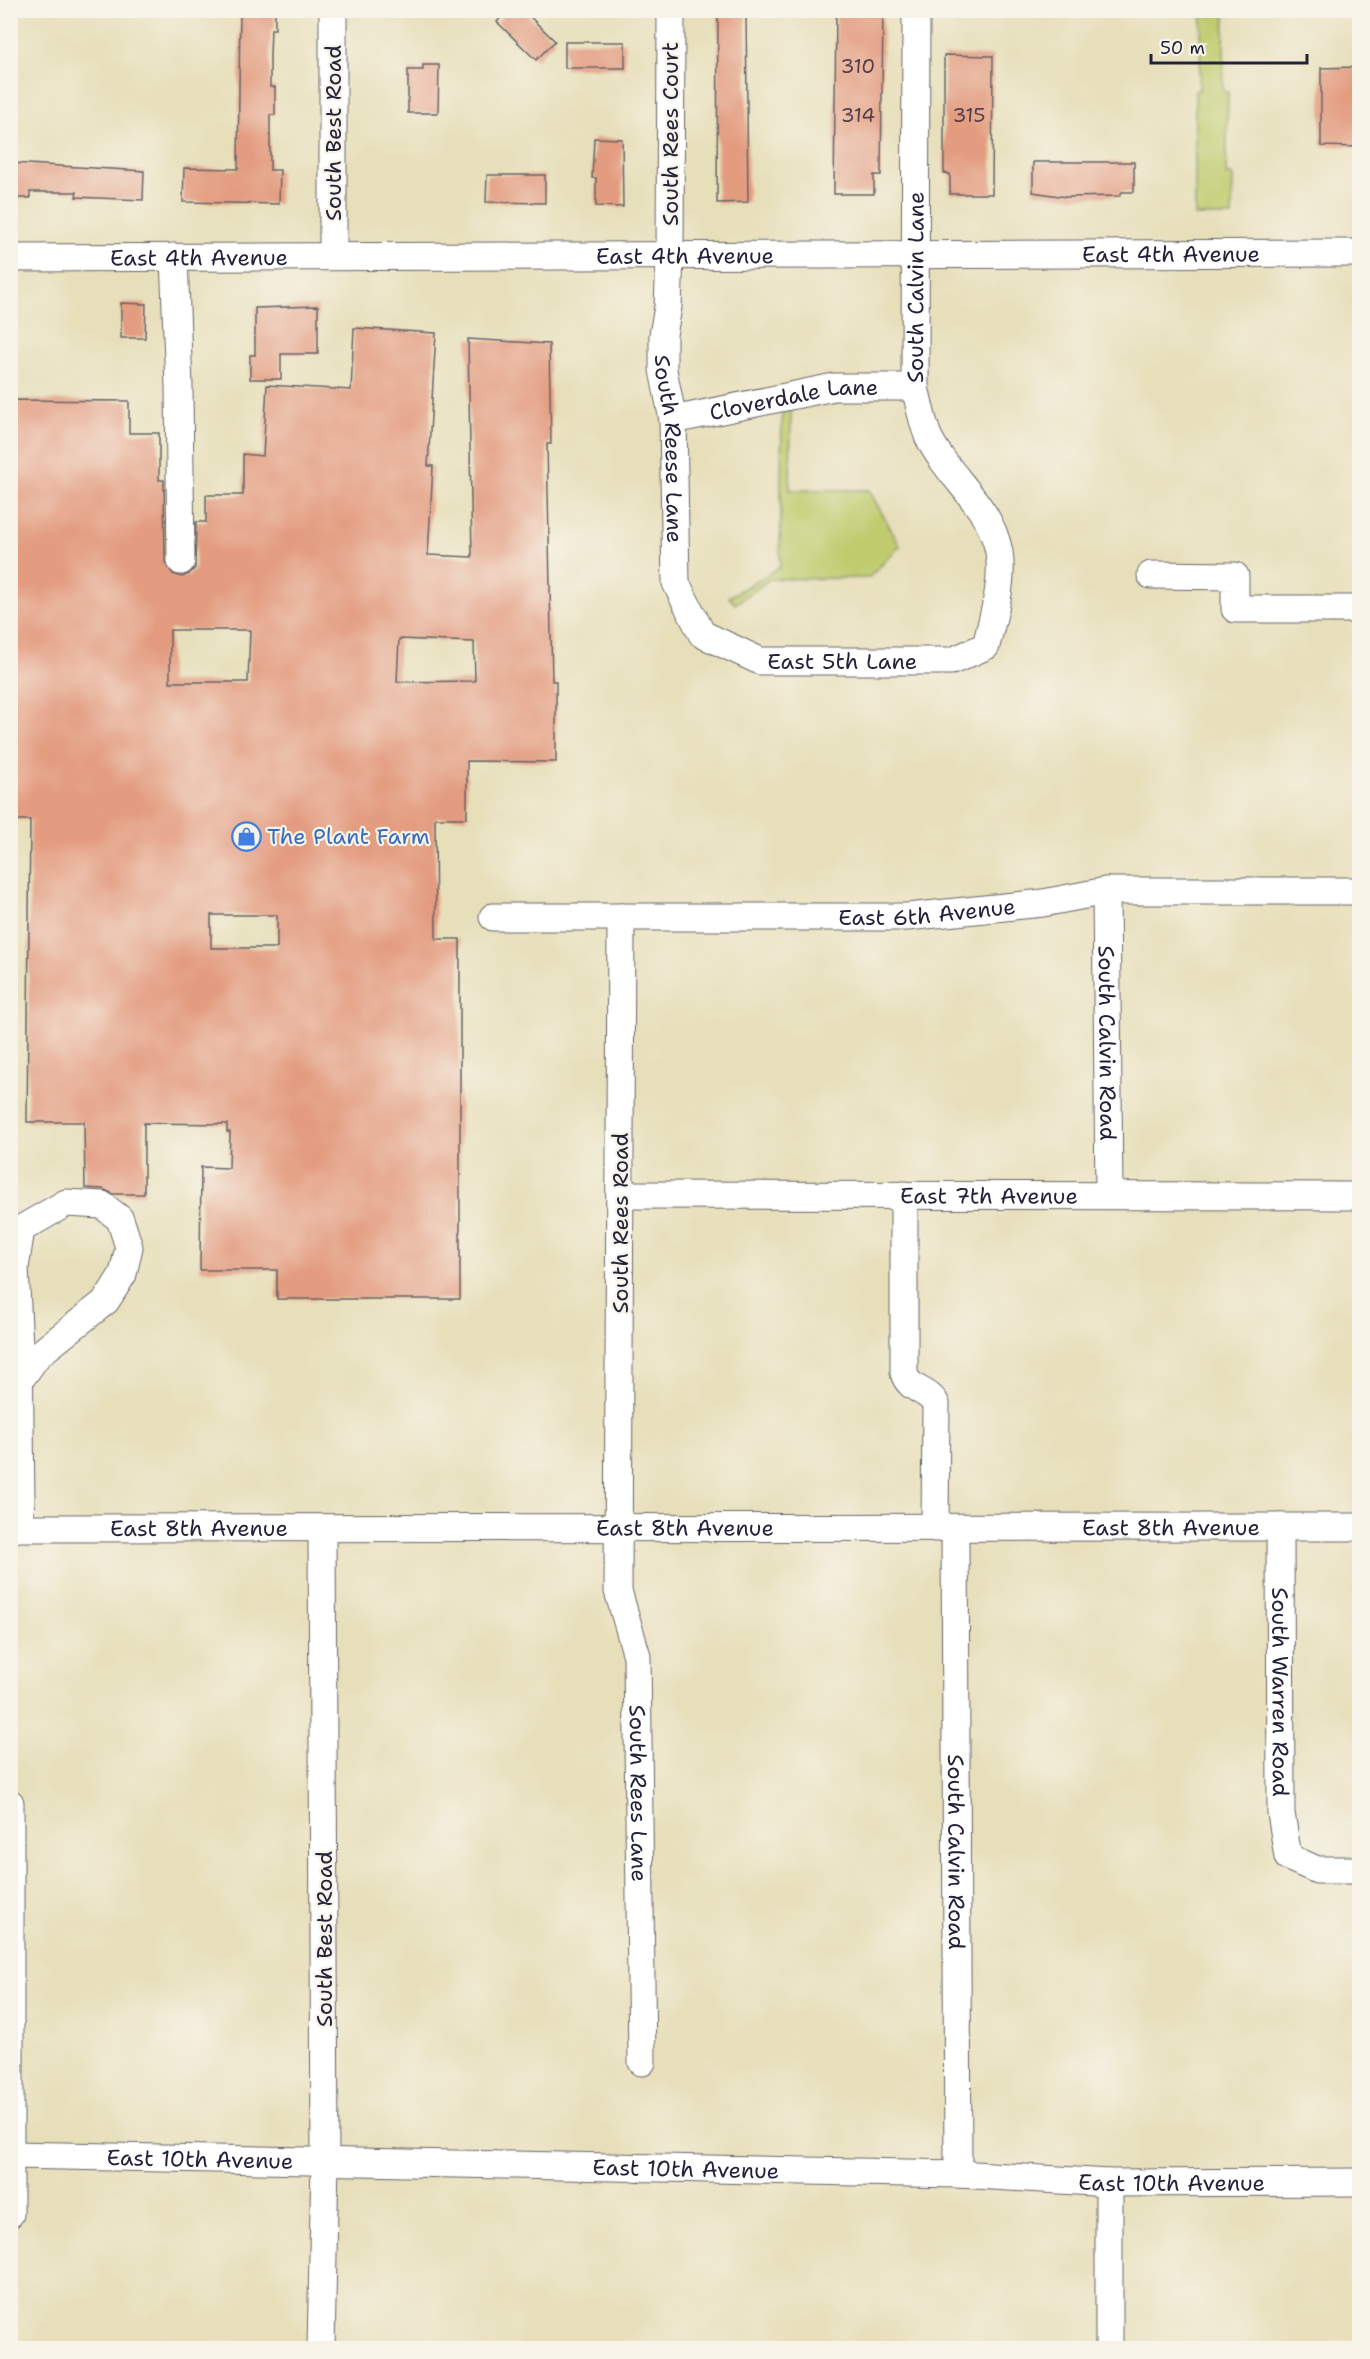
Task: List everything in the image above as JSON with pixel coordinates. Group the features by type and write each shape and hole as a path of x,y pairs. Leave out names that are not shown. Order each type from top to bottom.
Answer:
{"street":[{"name":"South Best Road","path":"333,10 333,256"},
{"name":"South Rees Court","path":"670,257 671,10"},
{"name":"South Calvin Lane","path":"916,10 915,387 928,435 951,472 982,508 999,552 999,588 986,646"},
{"name":"East 4th Avenue","path":"10,258 1359,254"},
{"path":"174,257 179,387 181,561"},
{"name":"South Reese Lane","path":"670,257 668,307 663,335 663,370 673,420 676,583 702,634"},
{"name":"Cloverdale Lane","path":"673,420 834,387 915,387"},
{"path":"1151,575 1234,576 1235,609 1359,609"},
{"name":"East 5th Lane","path":"702,634 760,661 952,661 986,646"},
{"name":"East 6th Avenue","path":"493,917 907,917 1043,903 1106,891 1359,891"},
{"name":"South Calvin Road","path":"1106,891 1110,1195"},
{"name":"South Rees Road","path":"619,1528 621,917"},
{"name":"East 7th Avenue","path":"620,1195 1359,1196"},
{"name":"South Calvin Road","path":"904,1195 904,1373 910,1386 932,1398 936,1404 945,1528 958,2174"},
{"path":"15,1528 19,1382 15,1268 21,1228 66,1203 102,1205 120,1219 129,1247 123,1274 106,1301 38,1355 19,1382"},
{"name":"South Warren Road","path":"1280,1527 1281,1812 1288,1857 1317,1870 1359,1870"},
{"name":"East 8th Avenue","path":"15,1528 1359,1527"},
{"name":"South Rees Lane","path":"619,1528 618,1591 637,1656 642,2062"},
{"name":"South Best Road","path":"321,2349 325,2161 322,1529"},
{"path":"10,1803 12,2155 10,2214"},
{"name":"East 10th Avenue","path":"12,2155 958,2174 1109,2183 1359,2182"},
{"path":"1109,2183 1109,2349"}],"green space":[{"path":"1202,11 1225,11 1223,91 1228,92 1226,175 1233,175 1232,216 1195,216 1195,91 1199,90"},
{"path":"791,409 790,490 869,490 900,546 868,578 770,579 735,604 729,597 780,567 782,411"}],"building":[{"path":"240,10 275,10 275,29 271,29 270,55 270,87 275,87 275,115 270,115 270,170 280,170 279,204 183,202 184,168 238,169"},
{"path":"508,10 523,10 555,41 536,60 497,22"},
{"path":"718,10 746,10 748,202 717,203"},
{"path":"836,10 883,10 881,175 874,175 874,194 834,194"},
{"path":"565,42 625,42 625,68 565,68"},
{"path":"944,55 993,56 992,194 950,194 950,174 944,173"},
{"path":"423,65 439,65 438,113 408,113 408,70 423,70"},
{"path":"1359,67 1359,147 1321,146 1321,68"},
{"path":"594,138 622,139 623,207 596,206 596,178 592,178"},
{"path":"1033,162 1134,162 1134,192 1122,192 1120,196 1066,197 1033,192"},
{"path":"10,163 144,171 143,200 76,197 77,192 30,192 30,198 10,198"},
{"path":"487,175 545,175 545,203 486,202"},
{"path":"121,303 146,304 145,338 121,338"},
{"path":"318,306 318,354 281,354 281,379 250,379 250,355 255,355 255,308"},
{"name":"The Plant Farm","path":"354,328 436,333 428,466 433,466 428,555 472,557 468,339 549,344 551,444 547,444 552,681 556,681 556,762 467,761 467,818 435,818 436,939 460,939 460,1299 277,1299 277,1270 200,1270 201,1167 229,1168 230,1132 227,1132 227,1124 144,1123 144,1194 113,1194 103,1189 85,1188 84,1122 27,1122 30,820 10,820 10,400 129,401 129,433 159,433 159,480 164,480 165,562 173,574 182,577 195,568 196,522 206,522 206,495 243,495 243,454 263,456 267,385 351,390","holes":["170,630 250,630 248,682 170,682","399,639 474,642 475,681 397,682","211,915 277,915 277,948 211,948"]}],"place":[{"name":"The Plant Farm","path":"246,836"}]}
